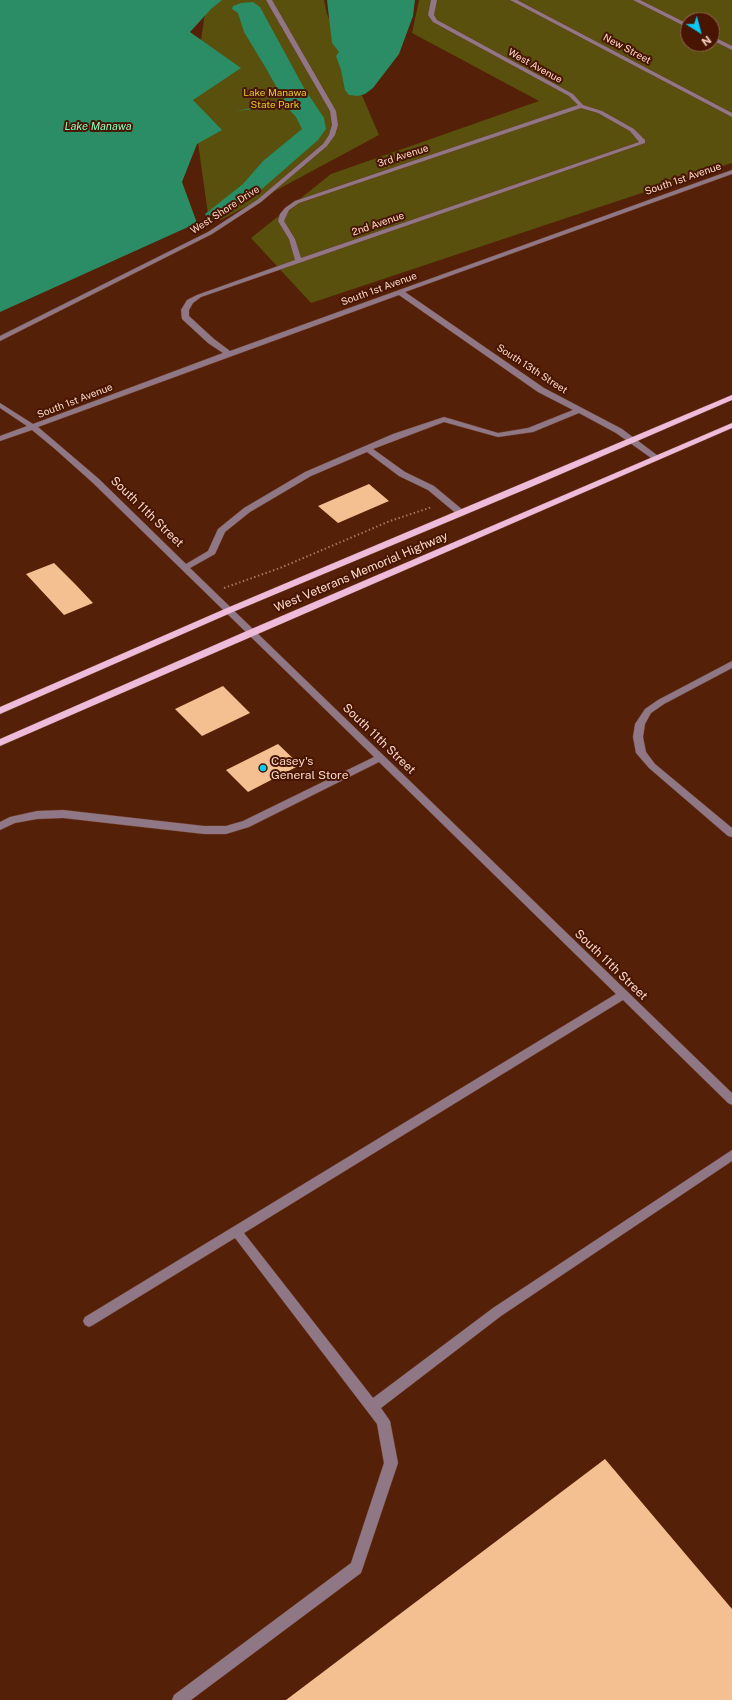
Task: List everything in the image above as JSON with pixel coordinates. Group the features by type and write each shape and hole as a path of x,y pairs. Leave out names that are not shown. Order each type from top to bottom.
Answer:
{"main road":[{"name":"West Veterans Memorial Highway","path":"0,711 230,610 462,513 732,397"},
{"name":"West Veterans Memorial Highway","path":"0,743 252,632 732,425"}],"street":[{"name":"West Shore Drive","path":"0,339 210,234 259,201 325,145 332,135 335,125 333,111 269,0"},
{"name":"West Avenue","path":"434,0 431,15 435,21 571,95 581,106 600,112 632,130 643,141"},
{"name":"New Street","path":"513,0 732,115"},
{"path":"636,0 680,22"},
{"path":"720,42 732,48"},
{"name":"3rd Avenue","path":"299,261 292,239 281,221 283,214 296,202 581,106"},
{"name":"2nd Avenue","path":"229,354 211,341 185,317 185,310 190,302 199,296 639,145 643,141"},
{"name":"South 1st Avenue","path":"0,439 229,354 732,172"},
{"name":"South 13th Street","path":"400,292 541,390 633,440 657,458"},
{"name":"South 11th Street","path":"0,405 33,427 96,481 212,592 380,758 732,1100"},
{"path":"186,567 212,552 221,531 247,510 308,474 396,436 444,419 498,435 530,430 580,410"},
{"path":"367,448 402,474 431,488 462,513"},
{"path":"732,664 661,702 648,712 640,724 638,737 641,753 652,766 732,834"},
{"path":"0,826 13,820 37,815 63,814 204,830 226,830 246,824 380,758"},
{"path":"89,1321 623,995"},
{"path":"372,1407 497,1312 732,1156"},
{"path":"179,1700 356,1568 391,1463 383,1421 236,1231"}],"path":[{"path":"212,592 280,568 390,521 448,501"}],"green space":[{"name":"Lake Manawa State Park","path":"207,0 324,0 327,14 379,135 221,220 208,214 192,100"},
{"path":"419,0 732,0 732,163 311,303 251,238 331,174 539,101 412,33"}],"water":[{"name":"Lake Manawa","path":"0,0 222,0 211,9 190,32 241,68 193,100 222,130 197,144 182,182 197,223 0,312"},
{"path":"327,0 415,0 413,16 399,54 373,88 365,94 358,96 349,95 345,90 341,70 336,56 339,52 332,43"},
{"path":"253,2 260,7 304,88 324,118 326,129 318,140 263,188 215,220 208,219 205,214 243,184 263,161 302,129 296,117 285,105 236,111 282,102 285,98 281,90 277,88 244,32 238,13 232,9 233,6 241,3"}],"building":[{"path":"369,484 389,501 338,523 318,506"},
{"path":"54,563 93,603 64,615 26,574"},
{"path":"223,686 250,713 202,736 175,709"},
{"name":"Casey's General Store","path":"278,744 300,765 248,792 226,770"},
{"path":"605,1459 732,1609 732,1700 286,1700"}],"place":[{"name":"Casey's General Store","path":"263,768"}]}
